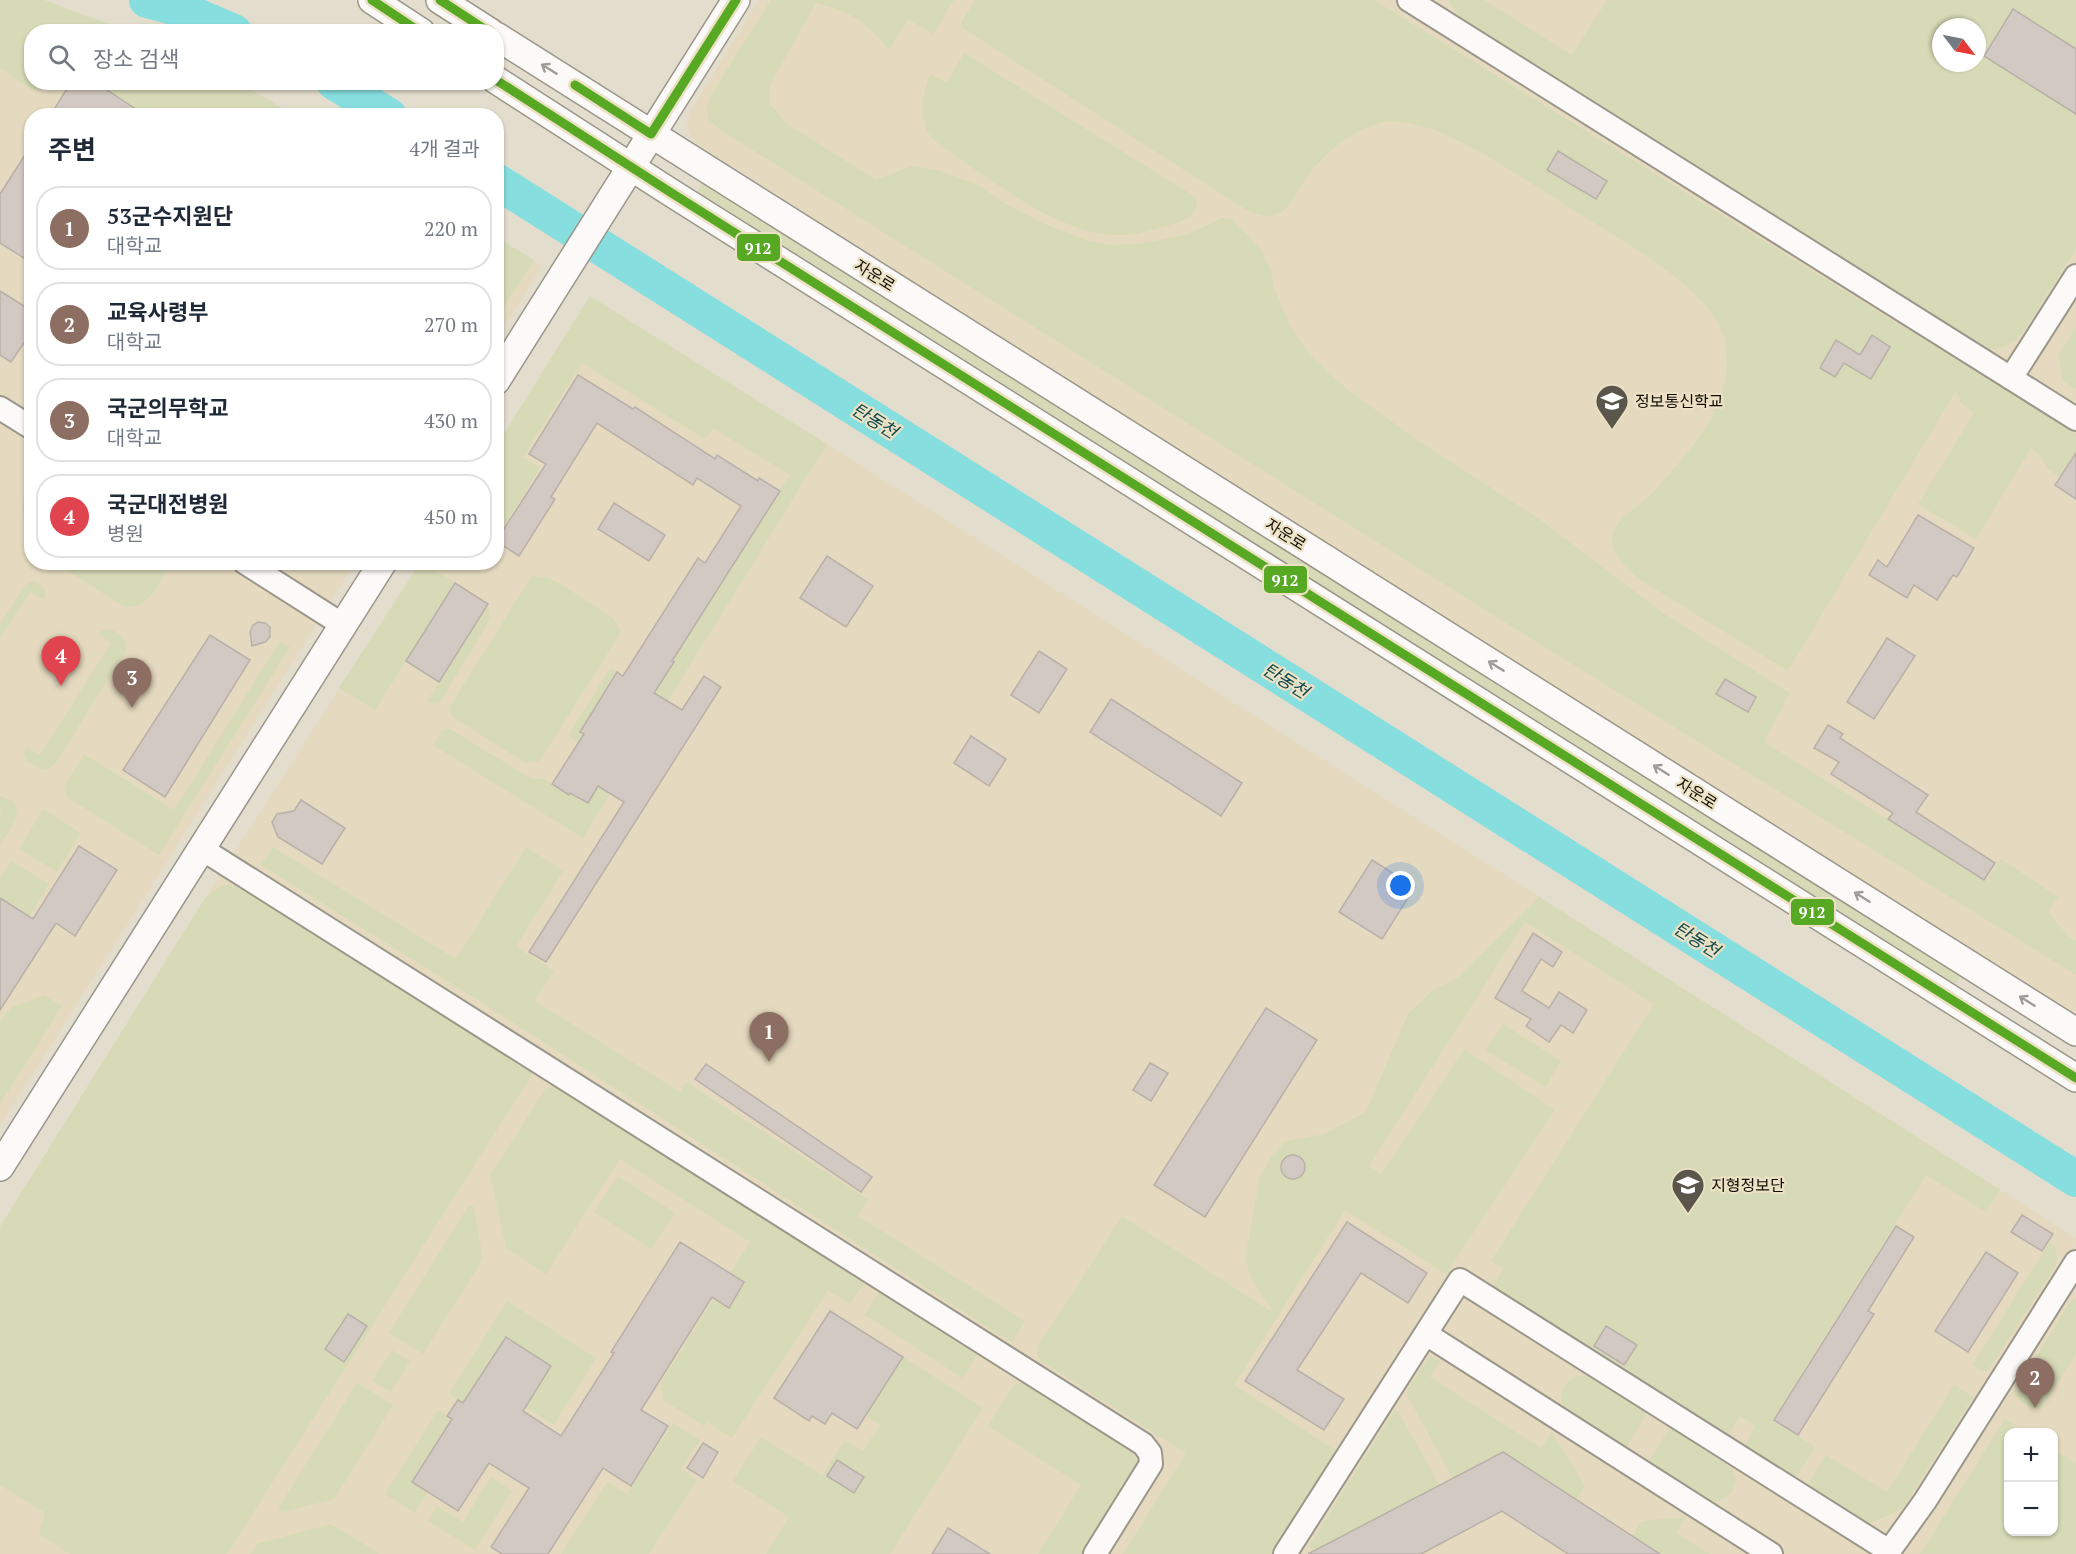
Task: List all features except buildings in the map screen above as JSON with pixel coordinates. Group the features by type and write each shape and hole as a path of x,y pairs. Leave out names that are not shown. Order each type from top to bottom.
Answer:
{"street":[{"path":"372,0 409,24"},
{"path":"440,0 478,24"},
{"path":"504,368 736,0"},
{"path":"1415,2 2076,419"},
{"name":"자운로","path":"504,41 2076,1032"},
{"path":"504,85 2076,1078"},
{"path":"2011,378 2076,276"},
{"path":"0,408 24,423"},
{"path":"256,570 343,626"},
{"path":"0,1167 377,570"},
{"path":"202,849 1143,1444 1150,1453 1151,1464 1095,1554"},
{"path":"1285,1554 1460,1280 1888,1552 1925,1501 2076,1262"},
{"path":"1426,1334 1771,1554"}],"shaded area":[{"path":"0,0 44,0 108,24 24,24 24,90 252,90 282,108 24,108 24,570 351,570 0,1126"},
{"name":"정보통신학교","path":"759,0 2076,0 2076,1014 1588,709 697,144 687,128 689,113"},
{"path":"504,242 542,266 504,327"},
{"path":"590,296 827,444 2076,1238 2076,1244 1915,1500 1873,1554 0,1554 0,1227 205,898 416,570 504,570 504,434"},
{"path":"2076,1291 2076,1554 1902,1554 2068,1292"}],"green space":[{"path":"0,0 44,0 108,24 24,24 24,84 0,68"},
{"path":"771,0 954,0 933,34 908,19 889,50 874,32 857,19 839,10 816,3 770,85 770,104 786,123 876,180 912,166 937,170 978,185 1004,203 1044,224 1086,240 1109,245 1140,244 1189,234 1222,218 1232,219 1260,248 1270,268 1275,291 1292,330 1315,360 1348,390 1419,441 1542,521 1663,613 1790,693 1764,742 1986,881 2001,859 2058,897 2048,912 2069,937 2076,941 2076,975 1517,630 719,129 708,119 707,107 711,95"},
{"path":"975,0 1374,0 2076,434 2076,457 2060,477 2047,468 2042,458 2031,448 1976,539 1918,504 1974,413 1961,403 1956,391 1788,671 1642,581 1622,563 1613,545 1612,538 1621,520 1653,492 1682,460 1702,433 1718,405 1723,389 1726,374 1724,335 1707,307 1678,279 1625,242 1488,156 1435,130 1408,123 1381,123 1347,138 1319,162 1283,211 1269,216 1254,213 961,27 961,23"},
{"path":"1449,0 1484,0 1572,55 1607,0 2076,0 2076,249 2020,336 2006,346 1990,350 1594,106 1462,19"},
{"path":"964,53 1189,193 1197,200 1192,215 1185,220 1126,235 1084,230 1023,201 947,150 927,131 923,117 924,95 930,74 946,83"},
{"path":"106,90 252,90 282,108 135,108"},
{"path":"702,183 1960,976 1955,984 697,191"},
{"path":"504,242 534,260 504,307"},
{"path":"590,296 827,444 583,838 433,745 442,730 450,729 532,779 544,779 569,795 581,740 578,743 569,736 609,670 617,672 580,732 604,747 659,697 654,693 672,661 790,475 713,428 707,437 703,438 582,363 523,457 540,468 504,527 504,434"},
{"path":"2076,328 2076,389 2062,380 2059,354"},
{"path":"67,570 166,570 158,587 145,601 130,607 121,605"},
{"path":"415,570 434,570 455,583 375,710 339,688"},
{"path":"532,576 549,578 562,585 613,618 621,632 541,759 526,763 453,717 450,706"},
{"path":"35,581 44,589 44,600 30,592 0,639 0,624 26,584"},
{"path":"488,604 491,618 440,702 434,704 427,701"},
{"path":"105,629 114,631 124,639 126,651 55,764 47,770 38,768 26,760 23,753 26,747 40,755 111,643 98,634"},
{"path":"280,641 290,647 159,855 67,797 64,786 84,754 174,810"},
{"path":"0,796 13,801 17,812 11,829 0,844 2,810 0,809"},
{"path":"43,809 81,833 57,872 19,849"},
{"path":"273,847 456,959 526,847 563,871 516,947 554,971 535,1001 680,1092 686,1082 868,1199 858,1216 1025,1321 1012,1343 481,1002 261,865"},
{"path":"11,861 49,884 29,917 5,901 0,909 0,879"},
{"path":"226,885 236,886 535,1070 227,1554 70,1554 39,1534 45,1513 0,1485 0,1227 205,898 216,889"},
{"path":"1539,897 2000,1190 1986,1212 1926,1175 1773,1419 1815,1447 1798,1475 1793,1477 1745,1445 1755,1426 1740,1416 1729,1434 1493,1286 1503,1269 1491,1261 1654,1004 1525,922 1369,1166 1381,1174 1464,1049 1555,1110 1446,1274 1345,1210 1234,1385 1340,1453 1275,1554 1123,1554 1186,1453 1041,1361 1037,1354 1038,1346 1122,1216 1274,1313 1252,1281 1245,1258 1260,1177 1272,1155 1286,1141 1324,1134 1366,1112 1408,1014 1432,991 1457,978"},
{"path":"44,995 62,1006 0,1104 0,1020 11,1008"},
{"path":"1503,1024 1561,1061 1545,1087 1486,1050"},
{"path":"554,1084 864,1284 850,1304 828,1290 732,1438 707,1422 704,1426 663,1400 661,1382 750,1242 620,1159 546,1274 506,1248 490,1175 546,1088"},
{"path":"618,1176 675,1213 651,1249 594,1212"},
{"path":"469,1205 474,1207 483,1259 423,1354 389,1333"},
{"path":"2049,1243 2055,1245 2056,1265 1988,1371 1972,1366"},
{"path":"879,1292 977,1355 963,1378 865,1315"},
{"path":"2076,1297 2076,1354 2041,1408 2029,1407 2014,1392 2070,1302"},
{"path":"507,1301 596,1358 554,1425 525,1407 551,1366 506,1337 463,1403 449,1394"},
{"path":"392,1350 410,1361 391,1392 372,1381"},
{"path":"1430,1355 1440,1361 1430,1377 1541,1448 1552,1432 1585,1486 1576,1500 1453,1479 1407,1395 1408,1389"},
{"path":"903,1357 983,1408 890,1554 766,1554 789,1517 733,1481 761,1437 822,1475 845,1440 863,1451 880,1425 866,1416"},
{"path":"1580,1375 1589,1377 1647,1413 1624,1450 1568,1413 1564,1407 1562,1391 1569,1381"},
{"path":"357,1383 393,1405 334,1499 282,1512 279,1507"},
{"path":"1019,1383 1029,1383 1133,1454 1138,1462 1137,1472 1085,1554 1038,1554 1081,1485 988,1426 1013,1386"},
{"path":"1954,1385 1973,1397 1902,1509 1868,1524 1807,1486 1826,1455 1887,1492"},
{"path":"438,1410 452,1419 428,1492 415,1513 385,1494"},
{"path":"1396,1410 1440,1486 1314,1551 1308,1547"},
{"path":"2005,1419 2020,1428 2004,1428 2004,1536 2058,1536 2058,1452 2076,1464 2076,1554 1920,1554"},
{"path":"673,1423 700,1440 681,1469 697,1480 649,1554 561,1554 607,1482 627,1494"},
{"path":"1670,1427 1732,1469 1736,1481 1732,1491 1726,1497 1717,1501 1706,1501 1647,1464"},
{"path":"491,1477 512,1491 475,1550 428,1521 437,1506 463,1522"},
{"path":"1686,1517 1676,1533 1710,1554 1660,1554 1632,1536 1642,1521"},
{"path":"331,1524 380,1554 251,1554 257,1544"}],"waterway":[{"name":"탄동천","path":"147,0 180,9 215,24"},
{"name":"탄동천","path":"347,90 376,108"},
{"name":"탄동천","path":"504,186 2076,1179"}],"transit line":[{"name":"912","path":"372,0 408,24"},
{"name":"912","path":"440,0 477,24"},
{"name":"912","path":"575,85 651,134 736,0"},
{"name":"912","path":"504,85 2076,1078"}],"place":[{"name":"정보통신학교","path":"1612,430"},
{"name":"국군대전병원","path":"61,686"},
{"name":"국군의무학교","path":"132,708"},
{"name":"53군수지원단","path":"769,1062"},
{"name":"지형정보단","path":"1688,1214"},
{"name":"교육사령부","path":"2035,1408"}]}
